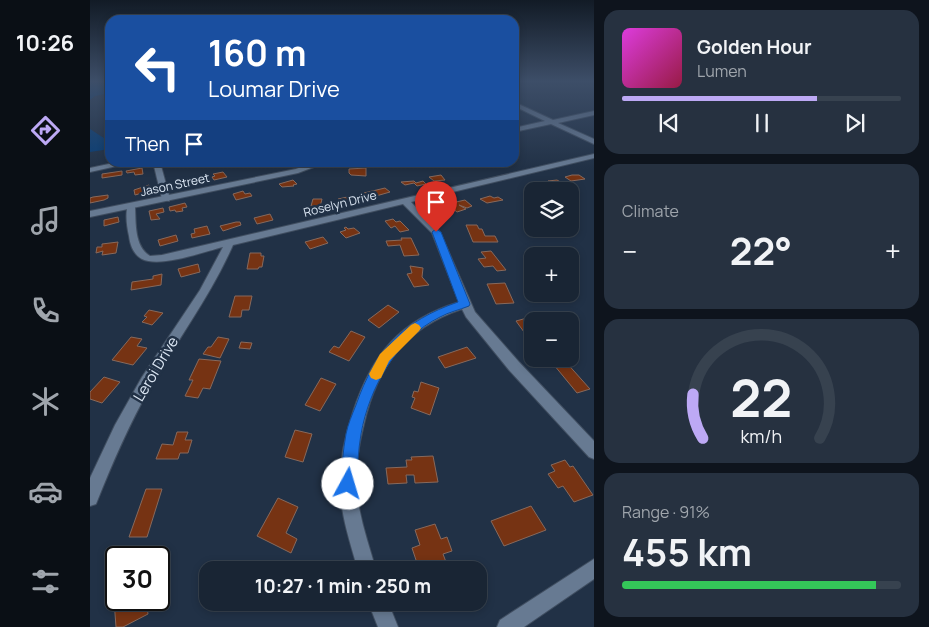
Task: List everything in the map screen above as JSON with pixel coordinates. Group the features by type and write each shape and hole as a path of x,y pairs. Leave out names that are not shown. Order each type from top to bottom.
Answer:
{"street":[{"path":"527,110 594,142"},
{"path":"519,129 594,113"},
{"name":"Roselyn Drive","path":"131,207 135,242 139,252 147,258 170,257 594,156"},
{"path":"90,170 106,167"},
{"path":"157,167 166,199"},
{"name":"Jason Street","path":"90,214 290,173 308,167"},
{"path":"404,201 436,232 470,314 514,366 594,452"},
{"name":"Leroi Drive","path":"90,498 123,425 156,366 219,268 229,244"},
{"path":"365,561 354,523 348,484 353,433 367,391 385,357 411,330 435,314 465,304"},
{"path":"507,627 594,568"},
{"path":"382,611 388,627"}],"shaded area":[{"path":"90,129 105,139 105,150 90,152"}],"building":[{"path":"142,168 143,174 135,175 134,172 127,173 126,171"},
{"path":"366,168 366,176 351,175 349,173 349,169"},
{"path":"122,171 122,175 102,178 102,174"},
{"path":"223,172 227,177 214,180 212,177 215,176 213,174"},
{"path":"441,175 445,180 434,181 429,177"},
{"path":"579,175 585,179 571,181 565,177"},
{"path":"205,176 207,180 190,185 184,182 202,179 201,177"},
{"path":"293,180 297,184 294,186 282,187 279,184"},
{"path":"557,180 560,182 550,182 548,181"},
{"path":"414,181 416,183 423,181 426,184 417,186 414,183 405,185 401,182"},
{"path":"149,185 149,187 145,188 146,192 135,195 134,190"},
{"path":"385,188 390,192 369,198 364,193"},
{"path":"243,191 245,194 250,193 252,196 236,200 233,194"},
{"path":"108,195 108,198 104,200 90,203 90,198"},
{"path":"352,196 356,200 342,203 338,199"},
{"path":"490,196 503,200 487,203 480,199"},
{"path":"313,199 322,199 320,207 311,206"},
{"path":"465,200 472,206 467,208 459,205 466,209 457,212 447,204"},
{"path":"185,203 187,207 182,208 183,211 170,211 169,207"},
{"path":"163,208 164,212 156,214 160,219 151,220 149,211"},
{"path":"270,214 273,220 257,224 254,218"},
{"path":"118,217 119,222 104,226 104,220"},
{"path":"393,219 396,222 400,221 409,230 400,232 395,226 391,228 385,221"},
{"path":"240,222 241,225 223,231 220,226"},
{"path":"466,225 477,225 479,229 482,229 485,236 495,236 498,242 473,242"},
{"path":"207,226 210,234 192,238 191,234 195,233 194,229"},
{"path":"344,228 348,229 354,228 360,233 346,238 340,232 346,230"},
{"path":"176,235 178,241 160,246 158,240"},
{"path":"323,237 328,243 310,249 305,242"},
{"path":"401,238 411,238 419,255 404,256 400,245 388,246 386,241 402,240"},
{"path":"118,242 116,253 102,255 103,251 96,253 97,247 102,247 102,244"},
{"path":"491,251 506,270 497,271 493,266 484,267 478,259 486,258 481,252"},
{"path":"250,253 261,253 261,256 264,256 262,267 247,269"},
{"path":"198,264 200,272 181,277 178,269"},
{"path":"410,266 423,268 422,277 429,285 414,287 407,274 412,273"},
{"path":"162,274 161,285 131,290 132,282 153,279 153,276"},
{"path":"505,283 514,303 496,304 487,284"},
{"path":"235,296 252,296 249,310 242,310 241,317 229,317"},
{"path":"388,305 399,312 379,328 368,320"},
{"path":"149,310 163,313 152,325 142,322 147,317 144,316"},
{"path":"524,319 524,332 516,321"},
{"path":"351,331 365,337 349,361 329,352 334,346 339,348"},
{"path":"131,337 142,339 137,346 147,348 133,365 112,360"},
{"path":"218,337 229,339 220,358 203,354 208,347 211,347"},
{"path":"241,342 252,343 250,349 239,348"},
{"path":"467,347 476,358 445,368 438,357"},
{"path":"199,359 221,361 210,389 203,388 198,398 185,396 193,380 189,380"},
{"path":"556,367 570,367 590,389 577,393"},
{"path":"104,377 120,382 102,403 90,399 90,392"},
{"path":"321,378 336,384 320,411 305,405"},
{"path":"421,382 439,388 430,415 411,408 415,398 412,397 414,391 418,392"},
{"path":"295,430 312,434 303,462 285,457"},
{"path":"177,432 188,432 185,440 192,440 188,453 180,453 178,459 156,459 162,444 173,445"},
{"path":"433,456 438,482 415,483 414,475 406,475 407,483 388,484 386,468 407,467 406,460 412,460 411,457"},
{"path":"565,460 570,467 573,466 593,495 574,502 563,486 558,488 548,474 555,471 551,465"},
{"path":"146,489 162,489 147,537 129,537"},
{"path":"278,498 298,507 286,533 297,539 291,553 257,536"},
{"path":"531,506 546,530 504,546 491,521"},
{"path":"435,524 441,539 447,537 452,551 443,554 446,561 416,561 412,548 420,545 415,530"},
{"path":"115,611 148,611 148,614 123,627 116,627"}],"slow traffic":[{"path":"376,374 385,357 415,328"}],"route":[{"path":"348,484 353,433 367,391 385,357 411,330 435,314 465,304 436,232"}]}
